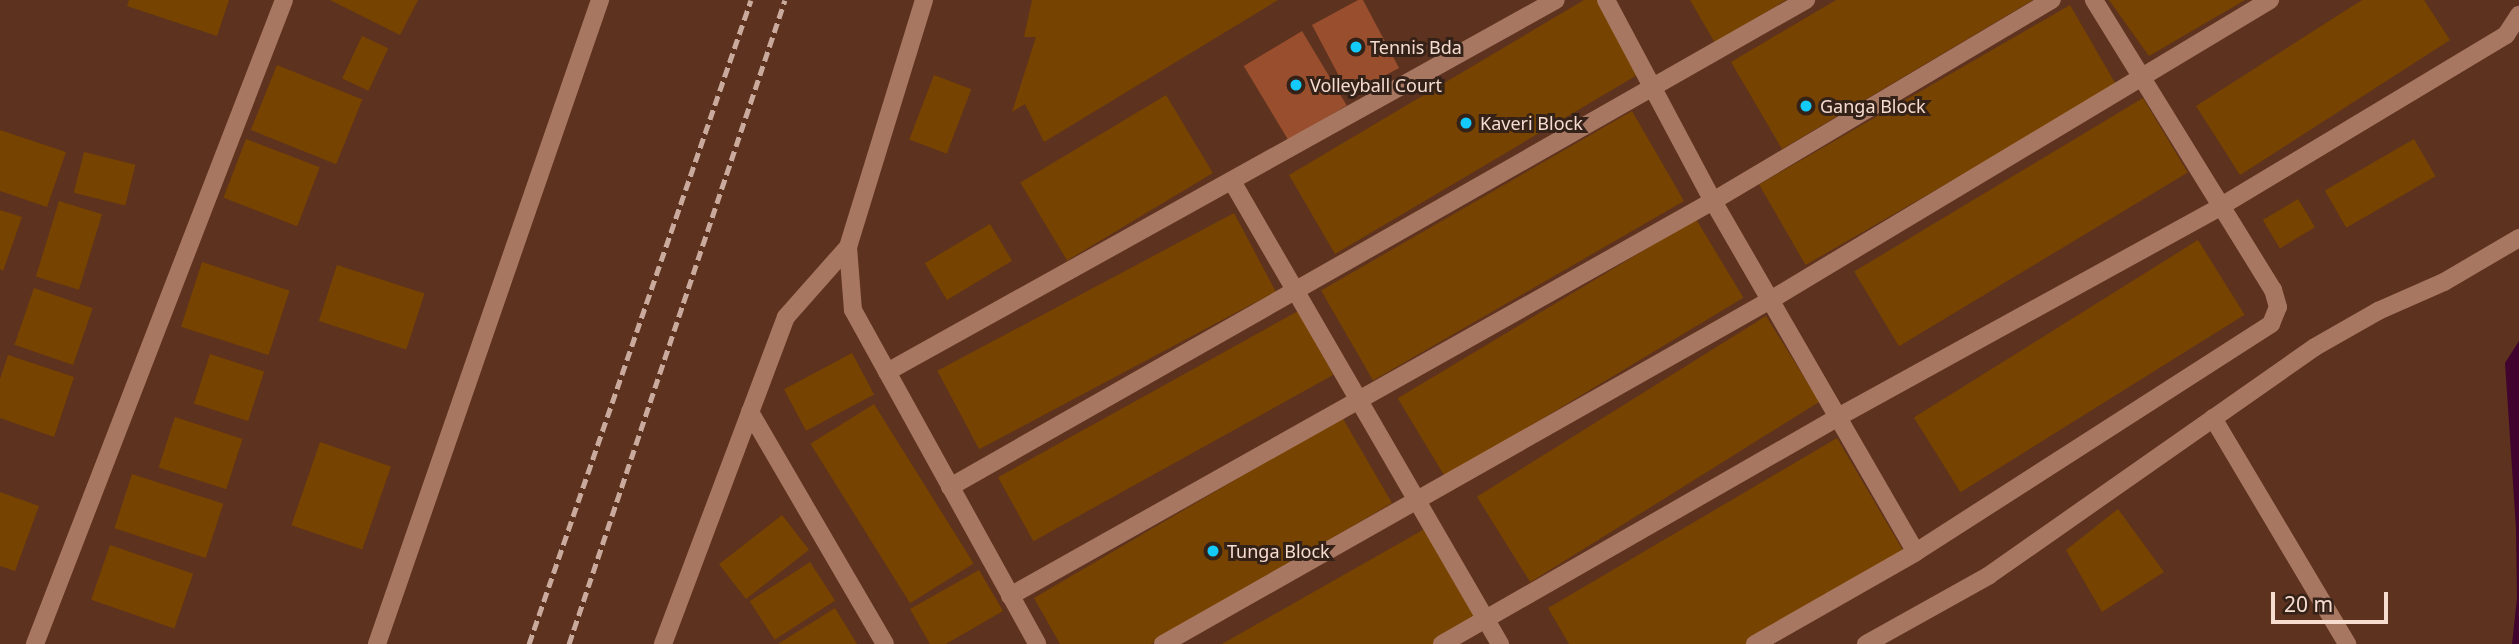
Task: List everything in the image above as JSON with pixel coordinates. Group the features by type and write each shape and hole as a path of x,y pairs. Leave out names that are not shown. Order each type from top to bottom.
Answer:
{"street":[{"path":"35,644 284,0"},
{"path":"377,644 600,0"},
{"path":"924,0 848,247 853,310 1037,644"},
{"path":"887,372 1233,183 1556,0"},
{"path":"1606,0 1713,201 1840,416 1916,552"},
{"path":"950,487 1654,89 1806,0"},
{"path":"1010,596 1360,403 1713,201 2052,0"},
{"path":"1755,644 1916,552 2271,324 2277,307 2273,290 2218,208 2094,0"},
{"path":"1163,644 1418,502 1772,299 2270,0"},
{"path":"1442,644 1840,416 2218,208 2506,34 2519,15"},
{"path":"1233,183 1500,644"},
{"path":"1866,644 1988,576 2315,347 2378,311 2444,282 2519,238"},
{"path":"663,644 786,317 848,247"},
{"path":"750,412 885,644"},
{"path":"2213,418 2347,644"}],"shaded area":[{"name":"Tennis Bda","path":"1358,0 1363,0 1399,68 1349,95 1312,25"},
{"name":"Volleyball Court","path":"1302,31 1347,106 1289,141 1244,66"},
{"path":"2519,341 2519,644 2512,644 2517,598 2516,528 2505,363"}],"building":[{"path":"129,0 229,0 217,36 127,6"},
{"path":"330,0 418,0 400,35"},
{"path":"1032,0 1278,0 1044,142 1025,104 1012,112 1036,37 1024,37"},
{"name":"Kaveri Block","path":"1584,0 1602,0 1644,71 1335,254 1289,175"},
{"path":"1690,0 1786,0 1715,43"},
{"name":"Ganga Block","path":"1836,0 2033,0 1782,149 1731,62"},
{"path":"2109,0 2245,0 2149,56"},
{"path":"2362,0 2424,0 2450,40 2240,175 2196,106"},
{"path":"2070,5 2116,86 1806,265 1759,184"},
{"path":"362,36 388,48 368,91 342,79"},
{"path":"277,65 362,99 336,164 251,130"},
{"path":"934,75 971,89 947,154 909,139"},
{"path":"1166,95 1213,173 1067,261 1020,183"},
{"path":"2143,98 2188,173 1899,346 1854,272"},
{"path":"1632,111 1684,201 1373,381 1321,290"},
{"path":"0,130 66,152 47,207 0,191"},
{"path":"246,139 320,167 297,226 223,198"},
{"path":"2414,139 2436,176 2346,228 2325,190"},
{"path":"84,152 135,165 125,206 74,193"},
{"path":"2298,199 2315,227 2280,248 2263,220"},
{"path":"59,201 102,214 79,290 36,277"},
{"path":"0,210 22,217 3,271 0,269"},
{"path":"1234,213 1276,292 979,449 937,371"},
{"path":"1696,219 1743,298 1445,477 1398,398"},
{"path":"990,224 1012,261 947,300 925,263"},
{"path":"2198,240 2245,315 1961,492 1914,418"},
{"path":"202,262 289,290 268,355 181,327"},
{"path":"337,265 424,293 406,350 319,321"},
{"path":"34,288 93,308 73,365 14,345"},
{"path":"1298,311 1333,375 1033,541 998,477"},
{"path":"1766,316 1820,402 1530,582 1477,497"},
{"path":"852,353 874,394 806,431 784,389"},
{"path":"210,354 264,372 248,421 194,403"},
{"path":"8,355 74,377 54,437 0,418 0,379"},
{"path":"874,404 974,563 910,603 810,444"},
{"path":"175,417 243,439 226,489 159,467"},
{"name":"Tunga Block","path":"1342,417 1392,503 1151,644 1060,644 1034,598"},
{"path":"1837,438 1904,552 1747,644 1569,644 1548,608"},
{"path":"320,442 391,466 362,550 291,525"},
{"path":"132,474 223,504 206,558 114,528"},
{"path":"0,492 39,506 15,571 0,566"},
{"path":"2118,509 2164,572 2102,612 2066,550"},
{"path":"782,515 809,550 746,599 719,564"},
{"path":"1428,527 1480,619 1435,644 1222,644"},
{"path":"110,545 193,574 174,628 91,600"},
{"path":"810,562 835,601 775,640 750,601"},
{"path":"979,570 1003,611 946,644 930,644 910,609"},
{"path":"835,608 857,644 778,644"}],"railway":[{"path":"529,644 751,0"},
{"path":"569,644 785,0"}],"place":[{"name":"Tennis Bda","path":"1356,47"},
{"name":"Volleyball Court","path":"1296,85"},
{"name":"Ganga Block","path":"1806,106"},
{"name":"Kaveri Block","path":"1466,123"},
{"name":"Tunga Block","path":"1213,551"}]}
